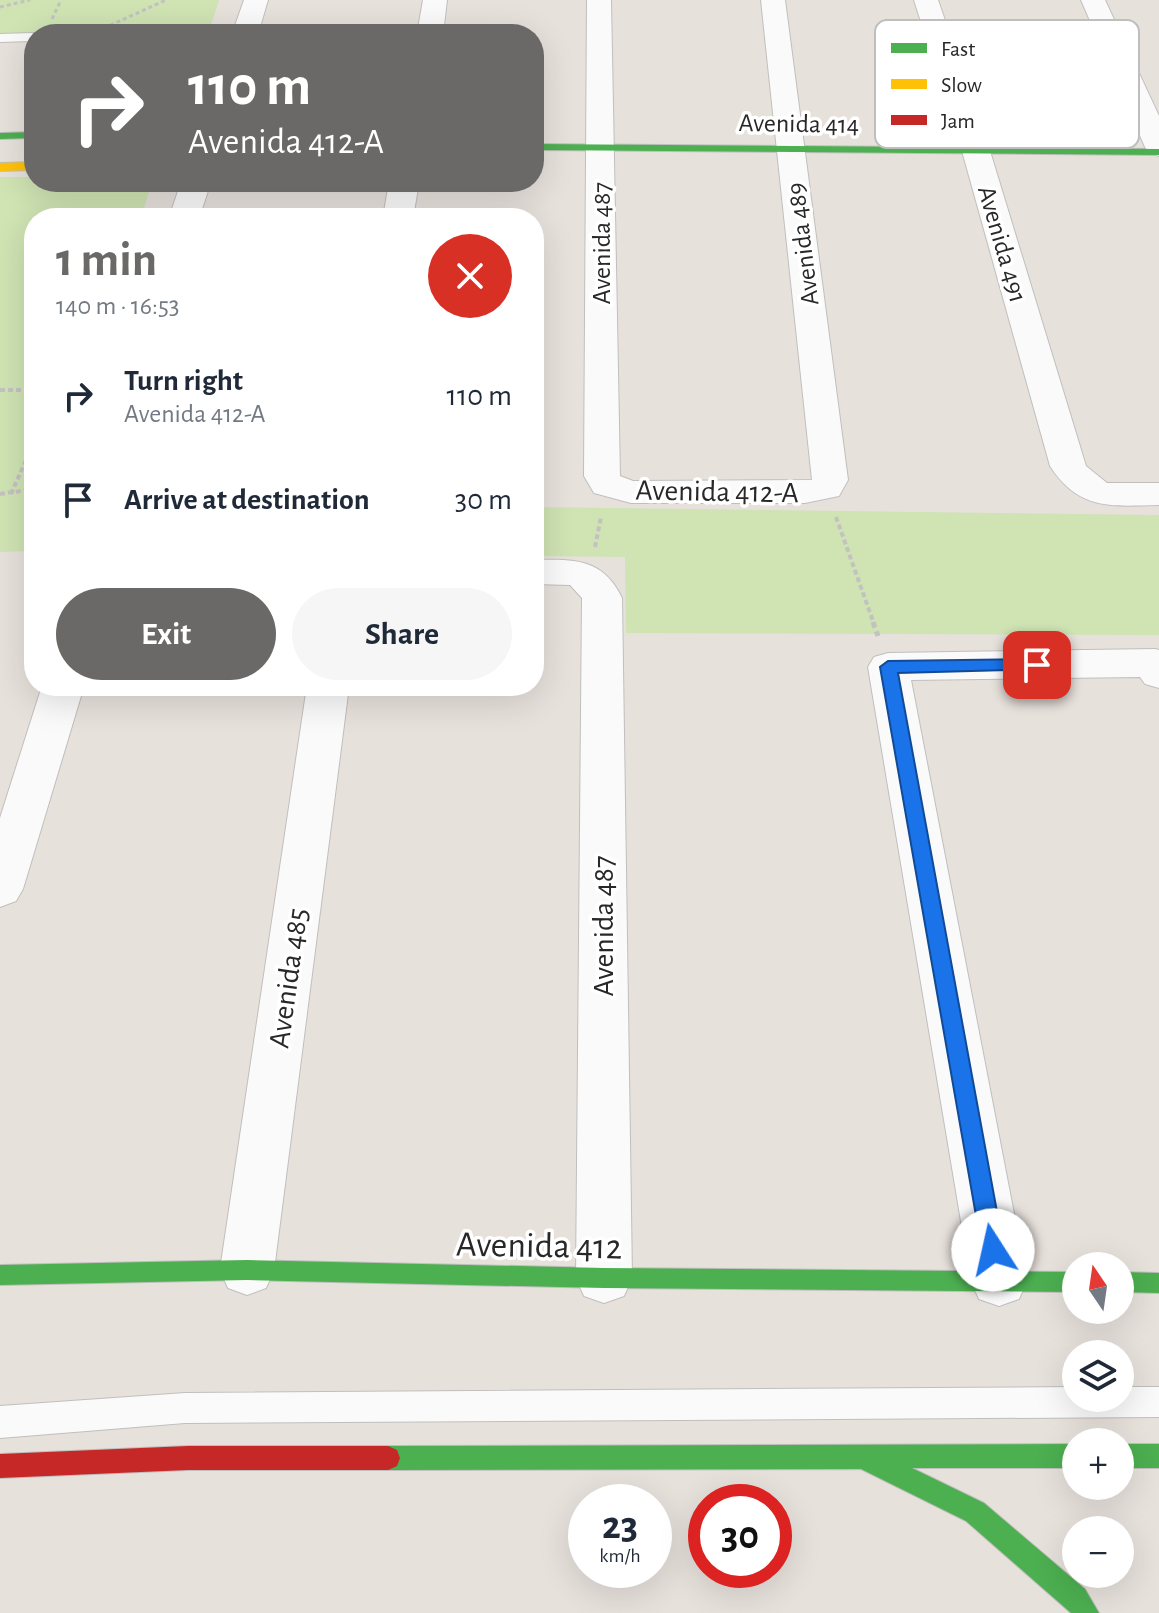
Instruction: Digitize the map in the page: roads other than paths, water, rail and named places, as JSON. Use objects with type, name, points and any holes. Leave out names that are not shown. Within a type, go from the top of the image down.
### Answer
[{"type":"main road","points":[[0,136],[24,135]]},
{"type":"main road","name":"Avenida 414","points":[[544,147],[976,151],[1159,149]]},
{"type":"main road","points":[[0,167],[24,166]]},
{"type":"main road","name":"Avenida 412","points":[[0,1275],[247,1270],[604,1278],[1062,1282]]},
{"type":"main road","points":[[1134,1282],[1159,1283]]},
{"type":"main road","points":[[0,1466],[188,1458],[1062,1456]]},
{"type":"main road","points":[[1134,1456],[1159,1456]]},
{"type":"main road","points":[[861,1457],[975,1512],[1076,1598],[1086,1613]]},
{"type":"street","points":[[248,24],[256,0]]},
{"type":"street","points":[[431,24],[435,0]]},
{"type":"street","name":"Avenida 487","points":[[599,0],[601,465],[607,485]]},
{"type":"street","name":"Avenida 489","points":[[773,0],[829,471],[826,488]]},
{"type":"street","name":"Avenida 491","points":[[926,0],[933,20]]},
{"type":"street","points":[[1093,0],[1102,20]]},
{"type":"street","points":[[1139,104],[1159,149]]},
{"type":"street","name":"Avenida 491","points":[[975,148],[1068,466],[1081,486],[1110,494],[1159,494]]},
{"type":"street","name":"Avenida 412-A","points":[[607,485],[631,492],[805,492],[826,488]]},
{"type":"street","name":"Avenida 487","points":[[544,572],[575,573],[589,577],[598,586],[602,598],[604,1278]]},
{"type":"street","points":[[999,1281],[888,667],[1157,668]]},
{"type":"street","points":[[0,889],[60,696]]},
{"type":"street","name":"Avenida 485","points":[[247,1270],[327,696]]},
{"type":"lane","points":[[0,38],[24,37]]},
{"type":"lane","points":[[0,1422],[185,1408],[1159,1402]]}]
